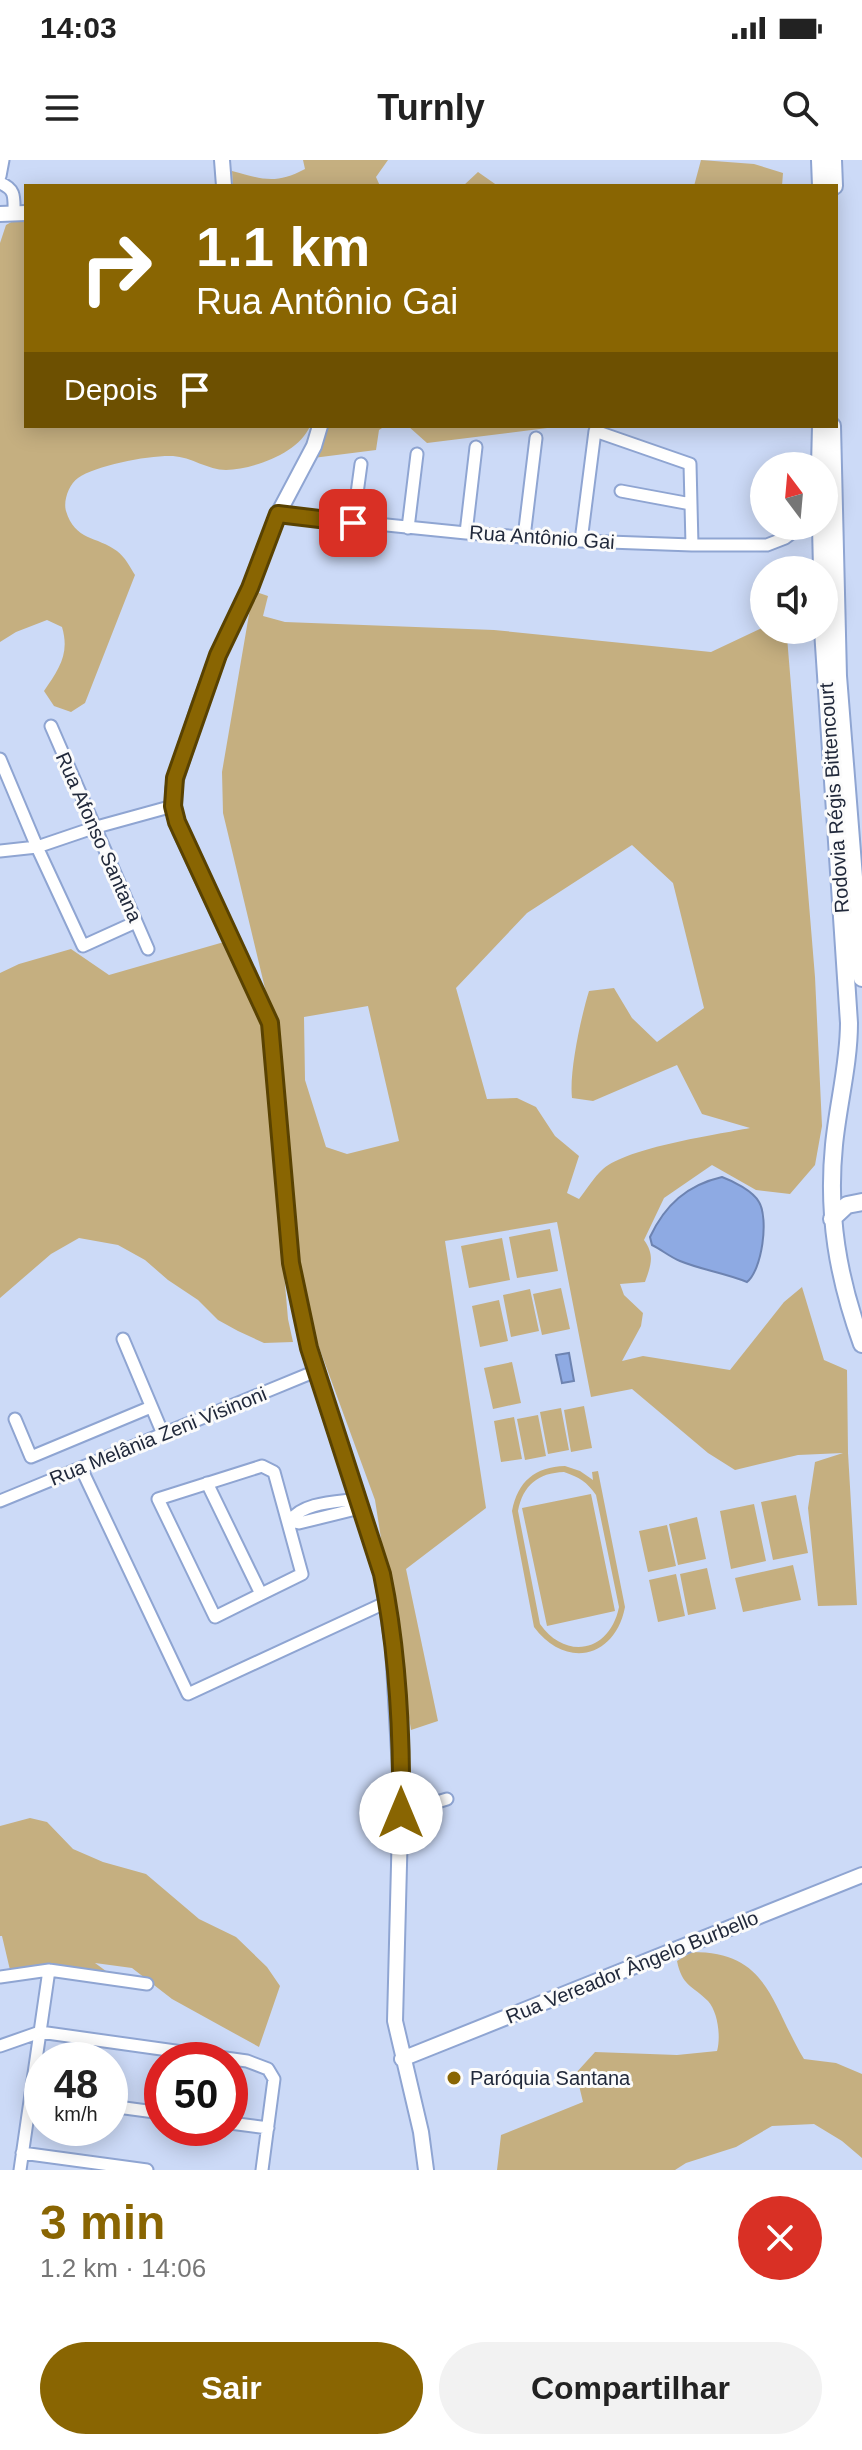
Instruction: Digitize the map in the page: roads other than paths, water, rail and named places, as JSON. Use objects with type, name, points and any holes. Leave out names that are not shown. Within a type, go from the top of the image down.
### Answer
[{"type":"highway","points":[[820,160],[821,184]]},
{"type":"highway","points":[[833,160],[834,184]]},
{"type":"highway","points":[[820,452],[821,428]]},
{"type":"highway","name":"Rodovia Régis Bittencourt","points":[[832,428],[836,648],[858,874],[862,978]]},
{"type":"highway","name":"Rodovia Régis Bittencourt","points":[[824,644],[849,1023],[834,1146],[832,1219],[841,1279],[862,1344]]},
{"type":"highway","points":[[832,1219],[847,1205],[862,1202]]},
{"type":"main road","points":[[222,160],[224,184]]},
{"type":"main road","points":[[319,428],[310,455],[278,514],[250,588],[213,667],[175,778],[173,806],[180,831],[270,1023],[293,1280],[316,1371],[382,1574],[393,1647],[401,1813],[394,2011],[402,2059],[421,2132],[426,2170]]},
{"type":"main road","name":"Rua Vereador Ângelo Burbello","points":[[402,2059],[862,1875]]},
{"type":"street","points":[[0,183],[9,186],[14,194],[13,214]]},
{"type":"street","points":[[581,541],[595,431],[690,464],[692,545]]},
{"type":"street","points":[[524,537],[536,438]]},
{"type":"street","points":[[466,533],[476,447]]},
{"type":"street","points":[[408,528],[417,454]]},
{"type":"street","points":[[353,523],[361,464]]},
{"type":"street","points":[[621,491],[691,504]]},
{"type":"street","name":"Rua Antônio Gai","points":[[278,514],[408,528],[581,541],[767,545],[780,540]]},
{"type":"street","name":"Rua Afonso Santana","points":[[51,726],[148,949]]},
{"type":"street","points":[[0,759],[83,946],[136,922]]},
{"type":"street","points":[[0,851],[37,847],[173,806]]},
{"type":"street","points":[[123,1339],[163,1434]]},
{"type":"street","name":"Rua Melânia Zeni Visinoni","points":[[0,1501],[316,1371]]},
{"type":"street","points":[[15,1419],[31,1457],[151,1407]]},
{"type":"street","points":[[262,1466],[274,1472],[290,1521],[302,1574],[215,1617],[158,1499],[262,1466]]},
{"type":"street","points":[[81,1468],[188,1694],[387,1602]]},
{"type":"street","points":[[207,1483],[261,1594]]},
{"type":"street","points":[[290,1521],[299,1523],[359,1504]]},
{"type":"street","points":[[401,1813],[447,1799]]},
{"type":"street","points":[[0,1977],[49,1970],[147,1984]]},
{"type":"street","points":[[39,2042],[49,1970]]},
{"type":"street","points":[[0,2046],[40,2032],[261,2065],[272,2072],[274,2079],[262,2170]]},
{"type":"street","points":[[248,2125],[268,2128]]},
{"type":"street","points":[[20,2170],[24,2145]]},
{"type":"street","points":[[22,2153],[147,2170]]},
{"type":"water","points":[[722,1177],[752,1194],[762,1210],[764,1232],[760,1256],[747,1282],[676,1259],[652,1245],[650,1237],[678,1198],[698,1185]]},
{"type":"water","points":[[569,1353],[574,1381],[562,1383],[556,1355]]},
{"type":"place","name":"Paróquia Santana","points":[[454,2078]]}]
